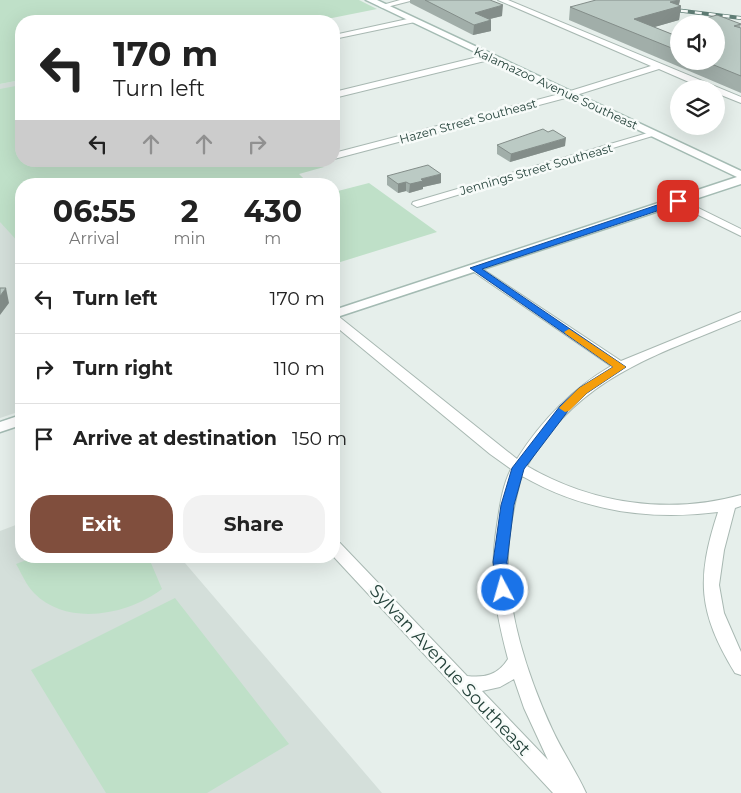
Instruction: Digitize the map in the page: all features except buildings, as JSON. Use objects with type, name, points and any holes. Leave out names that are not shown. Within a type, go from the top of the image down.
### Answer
[{"type":"main road","name":"Kalamazoo Avenue Southeast","points":[[370,0],[741,175]]},
{"type":"main road","points":[[340,312],[741,180]]},
{"type":"main road","points":[[0,427],[15,422]]},
{"type":"street","points":[[383,6],[410,0]]},
{"type":"street","points":[[502,0],[693,80]]},
{"type":"street","points":[[340,36],[412,20]]},
{"type":"street","points":[[340,94],[490,57]]},
{"type":"street","name":"Hazen Street Southeast","points":[[340,154],[570,94],[660,66]]},
{"type":"street","points":[[725,93],[741,100]]},
{"type":"street","name":"Jennings Street Southeast","points":[[417,204],[654,134]]},
{"type":"street","points":[[678,201],[741,233]]},
{"type":"street","points":[[474,268],[621,367]]},
{"type":"street","points":[[576,793],[555,757],[535,715],[516,661],[505,604],[500,562],[507,505],[518,468],[564,409],[583,391],[621,367],[741,316]]},
{"type":"street","points":[[340,325],[518,468],[584,498],[623,508],[689,509],[734,503]]},
{"type":"street","points":[[734,503],[720,527],[710,592],[716,617],[730,652],[741,668]]},
{"type":"street","name":"Sylvan Avenue Southeast","points":[[340,553],[566,793]]},
{"type":"street","points":[[462,683],[483,686],[498,680],[509,674],[516,661]]},
{"type":"shaded area","points":[[15,81],[15,167],[311,167],[295,171],[303,178],[15,178],[15,413],[0,418],[0,84]]},
{"type":"shaded area","points":[[15,525],[15,563],[185,563],[382,793],[0,793],[0,531]]},
{"type":"green space","points":[[0,0],[359,0],[377,9],[340,16],[15,15],[15,81],[0,84]]},
{"type":"green space","points":[[15,86],[15,167],[324,167],[299,174],[303,178],[15,178],[15,238],[0,222],[0,89]]},
{"type":"green space","points":[[369,183],[437,232],[340,262],[340,190]]},
{"type":"green space","points":[[151,563],[162,589],[148,598],[115,611],[98,614],[80,614],[48,604],[34,593],[26,583],[16,564]]},
{"type":"green space","points":[[175,598],[289,744],[207,793],[106,793],[31,670]]},
{"type":"railway","points":[[667,9],[741,18]]},
{"type":"slow traffic","points":[[565,408],[600,378],[621,367],[569,332]]},
{"type":"route","points":[[503,590],[500,562],[507,505],[518,468],[564,409],[600,378],[621,367],[474,268],[678,201]]}]
